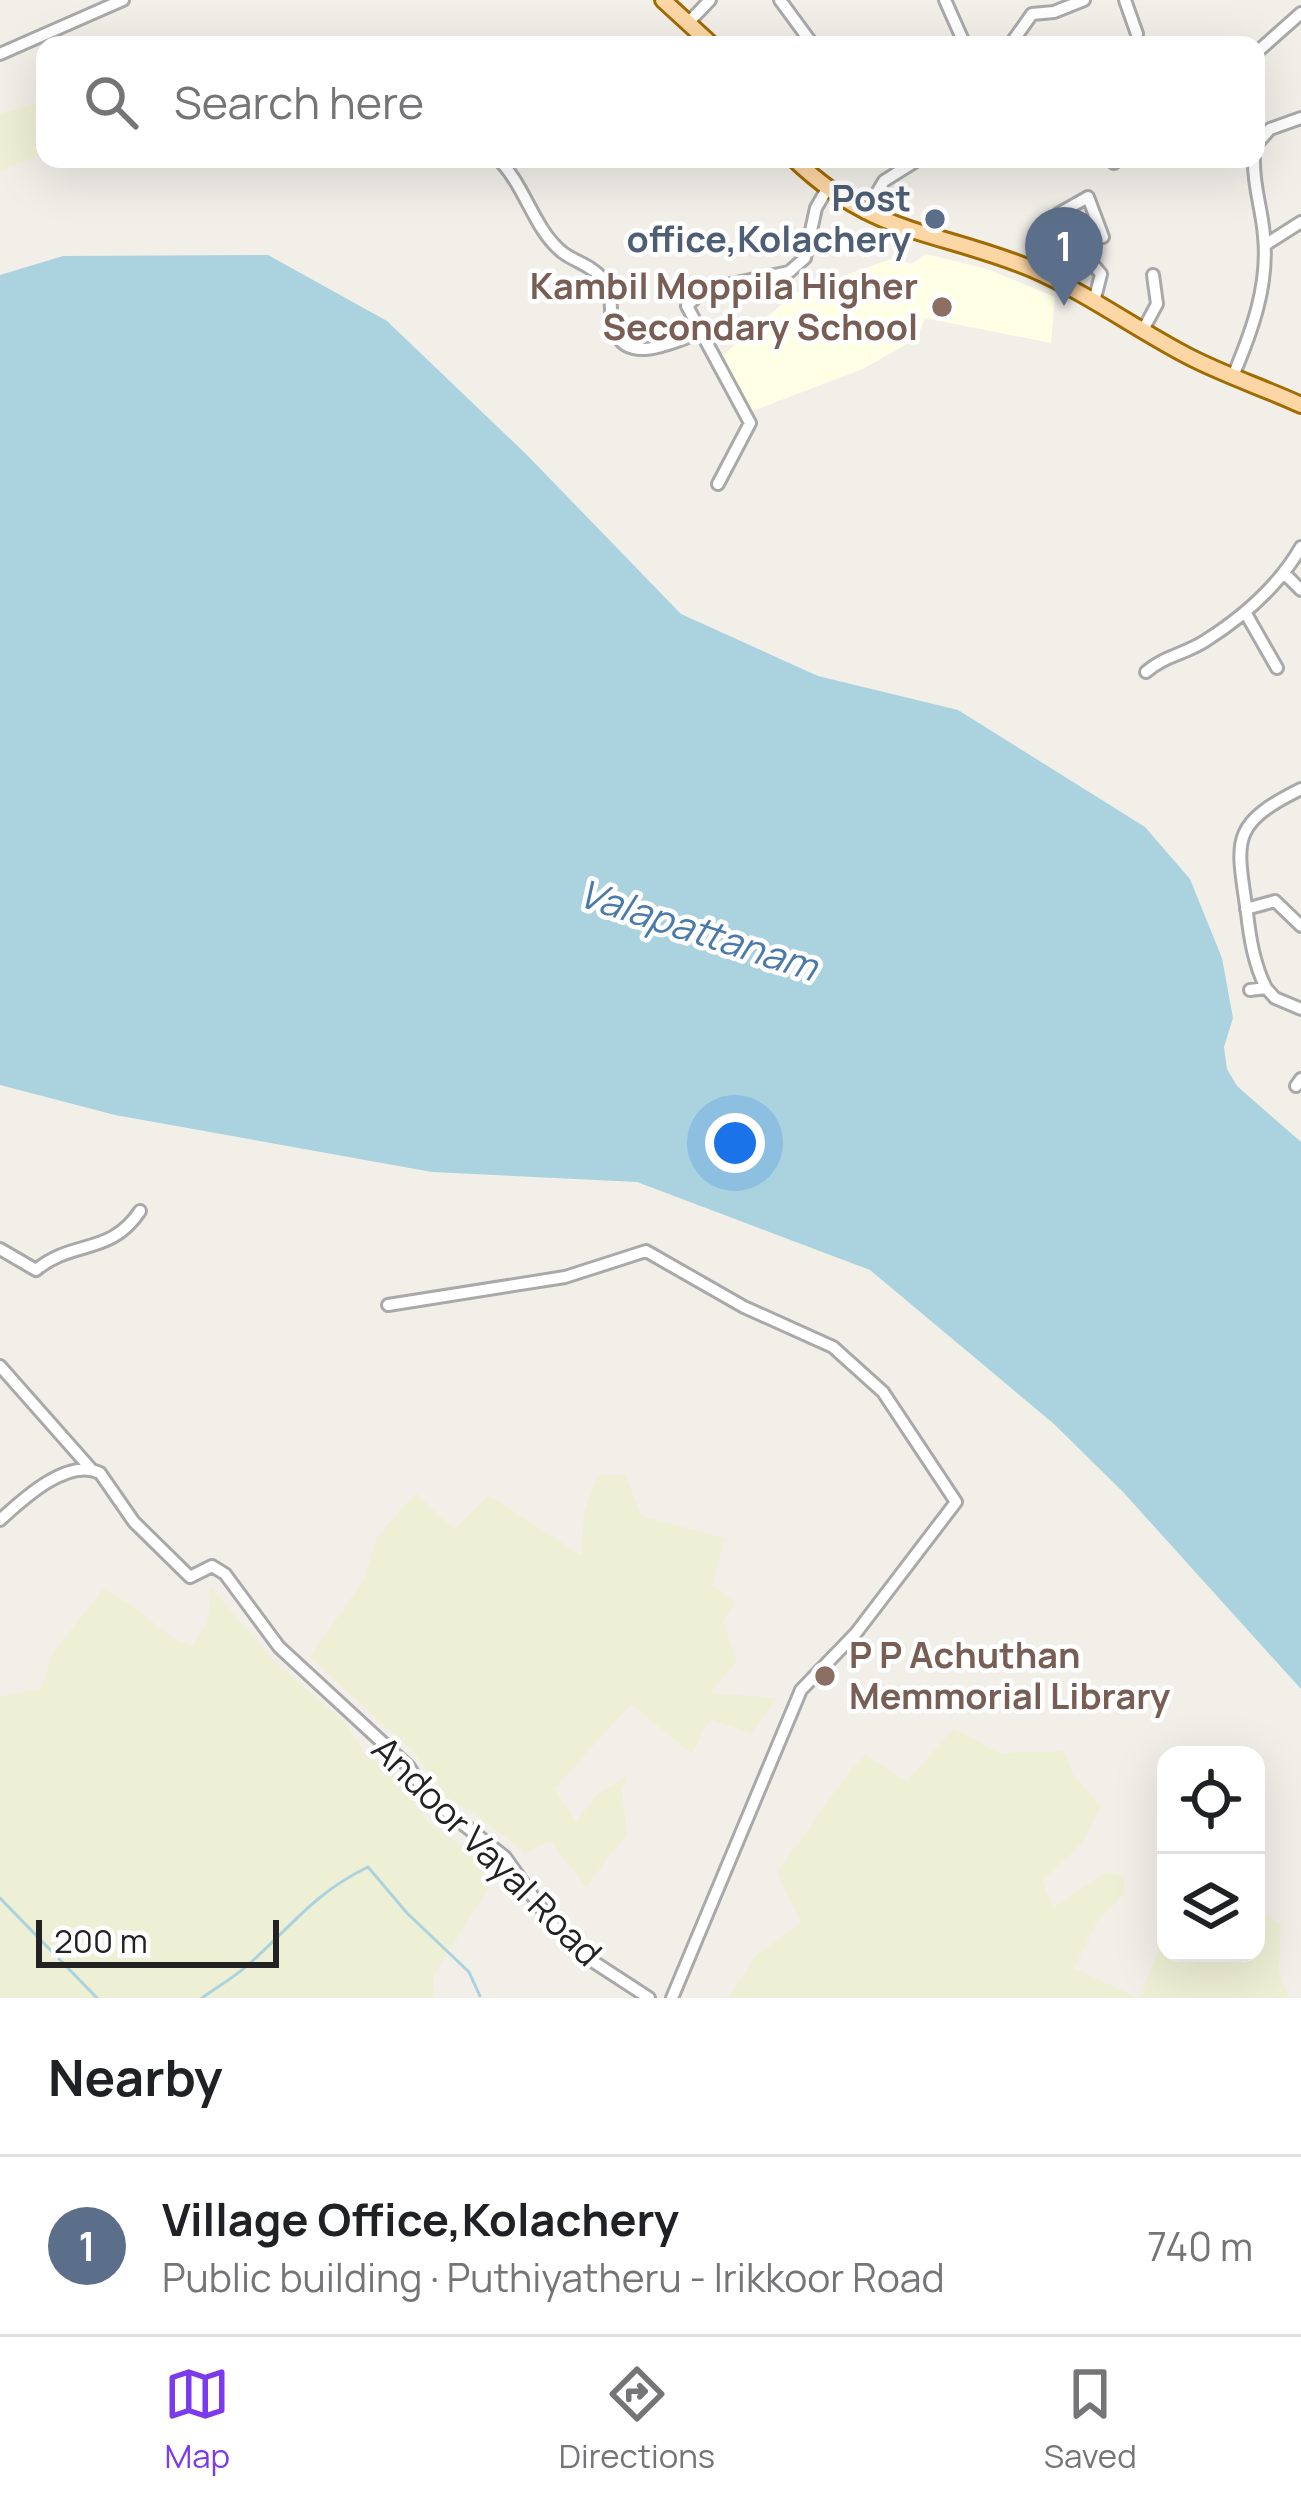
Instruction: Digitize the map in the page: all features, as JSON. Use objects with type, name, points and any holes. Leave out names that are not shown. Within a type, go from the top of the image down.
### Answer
[{"type":"main road","points":[[663,0],[704,36]]},
{"type":"main road","points":[[804,168],[865,213],[1029,268],[1233,376],[1301,405]]},
{"type":"street","points":[[41,36],[122,0]]},
{"type":"street","points":[[690,21],[710,0]]},
{"type":"street","points":[[781,0],[807,36]]},
{"type":"street","points":[[946,0],[961,36]]},
{"type":"street","points":[[1016,36],[1032,14],[1054,12],[1084,0]]},
{"type":"street","points":[[1125,0],[1137,34]]},
{"type":"street","points":[[1265,45],[1301,13]]},
{"type":"street","points":[[0,54],[36,38]]},
{"type":"street","points":[[1265,135],[1301,118]]},
{"type":"street","points":[[507,168],[563,253],[606,280],[615,333],[626,343],[651,351],[701,332]]},
{"type":"street","points":[[865,213],[884,181],[905,168]]},
{"type":"street","points":[[1233,376],[1265,284],[1255,168]]},
{"type":"street","points":[[718,484],[750,423],[687,306],[703,290],[789,272],[805,258],[816,208],[827,189]]},
{"type":"street","points":[[1094,302],[1101,274],[1068,235],[1058,214],[1088,197],[1103,237]]},
{"type":"street","points":[[1265,245],[1301,222]]},
{"type":"street","points":[[1142,330],[1157,304],[1153,275]]},
{"type":"street","points":[[1146,672],[1161,659],[1203,643],[1245,611],[1286,574],[1301,547]]},
{"type":"street","points":[[1286,574],[1301,590]]},
{"type":"street","points":[[1245,611],[1277,668]]},
{"type":"street","points":[[1301,789],[1269,805],[1238,849],[1254,957],[1266,988],[1275,998],[1301,1010]]},
{"type":"street","points":[[1246,909],[1275,901],[1301,926]]},
{"type":"street","points":[[1250,989],[1266,988]]},
{"type":"street","points":[[0,1249],[36,1270],[64,1251],[92,1248],[116,1238],[140,1210]]},
{"type":"street","points":[[388,1305],[565,1277],[646,1251],[744,1307],[833,1347],[883,1392],[956,1502],[856,1633],[801,1690],[672,1998]]},
{"type":"street","points":[[0,1366],[91,1468]]},
{"type":"street","points":[[0,1520],[21,1500],[52,1482],[77,1469],[91,1468]]},
{"type":"street","name":"Andoor Vayal Road","points":[[91,1468],[109,1483],[146,1536],[190,1577],[212,1566],[225,1574],[279,1647],[409,1767],[427,1796],[446,1814],[505,1857],[556,1929],[580,1953],[649,1998]]},
{"type":"shaded area","points":[[36,104],[36,157],[0,170],[0,114]]},
{"type":"shaded area","name":"Kambil Moppila Higher Secondary School","points":[[926,254],[987,269],[1055,297],[1051,343],[925,318],[917,338],[863,369],[747,413],[717,360],[795,293],[894,258],[911,264]]},
{"type":"shaded area","points":[[597,1475],[625,1475],[642,1516],[725,1538],[712,1585],[735,1602],[723,1621],[737,1661],[710,1693],[777,1698],[751,1734],[710,1719],[692,1754],[631,1704],[555,1789],[576,1821],[596,1796],[629,1774],[622,1790],[627,1834],[586,1887],[550,1841],[525,1853],[474,1813],[448,1800],[415,1754],[310,1657],[364,1579],[377,1537],[416,1493],[454,1529],[489,1495],[581,1555],[584,1512]]},
{"type":"shaded area","points":[[211,1587],[273,1660],[345,1722],[366,1755],[395,1775],[432,1826],[473,1853],[488,1870],[493,1881],[433,1976],[434,1998],[0,1998],[0,1696],[41,1689],[52,1654],[103,1589],[192,1646],[208,1620]]},
{"type":"shaded area","points":[[954,1728],[999,1753],[1064,1751],[1073,1774],[1101,1806],[1082,1843],[1043,1881],[1053,1908],[1106,1872],[1124,1876],[1125,1893],[1097,1922],[1074,1968],[1138,1998],[729,1998],[755,1956],[801,1923],[777,1872],[852,1768],[865,1755],[907,1781]]},
{"type":"shaded area","points":[[1265,1915],[1281,1925],[1279,1971],[1289,1998],[1140,1998],[1157,1954],[1157,1962],[1265,1962]]},
{"type":"water","name":"Valapattanam","points":[[268,255],[387,321],[526,454],[681,614],[818,676],[958,710],[1145,827],[1190,879],[1222,958],[1233,1018],[1224,1047],[1227,1069],[1237,1086],[1301,1142],[1301,1689],[1123,1492],[1054,1424],[870,1270],[637,1182],[432,1172],[115,1115],[0,1085],[0,275],[63,256]]},
{"type":"waterway","points":[[202,1998],[244,1969],[318,1899],[368,1867],[407,1913],[469,1972],[480,1996]]},
{"type":"waterway","points":[[0,1898],[97,1998]]},
{"type":"place","name":"Post office,Kolachery","points":[[935,219]]},
{"type":"place","name":"Village Office,Kolachery","points":[[1064,306]]},
{"type":"place","name":"Kambil Moppila Higher Secondary School","points":[[942,307]]},
{"type":"place","name":"P P Achuthan Memmorial Library","points":[[825,1676]]}]
